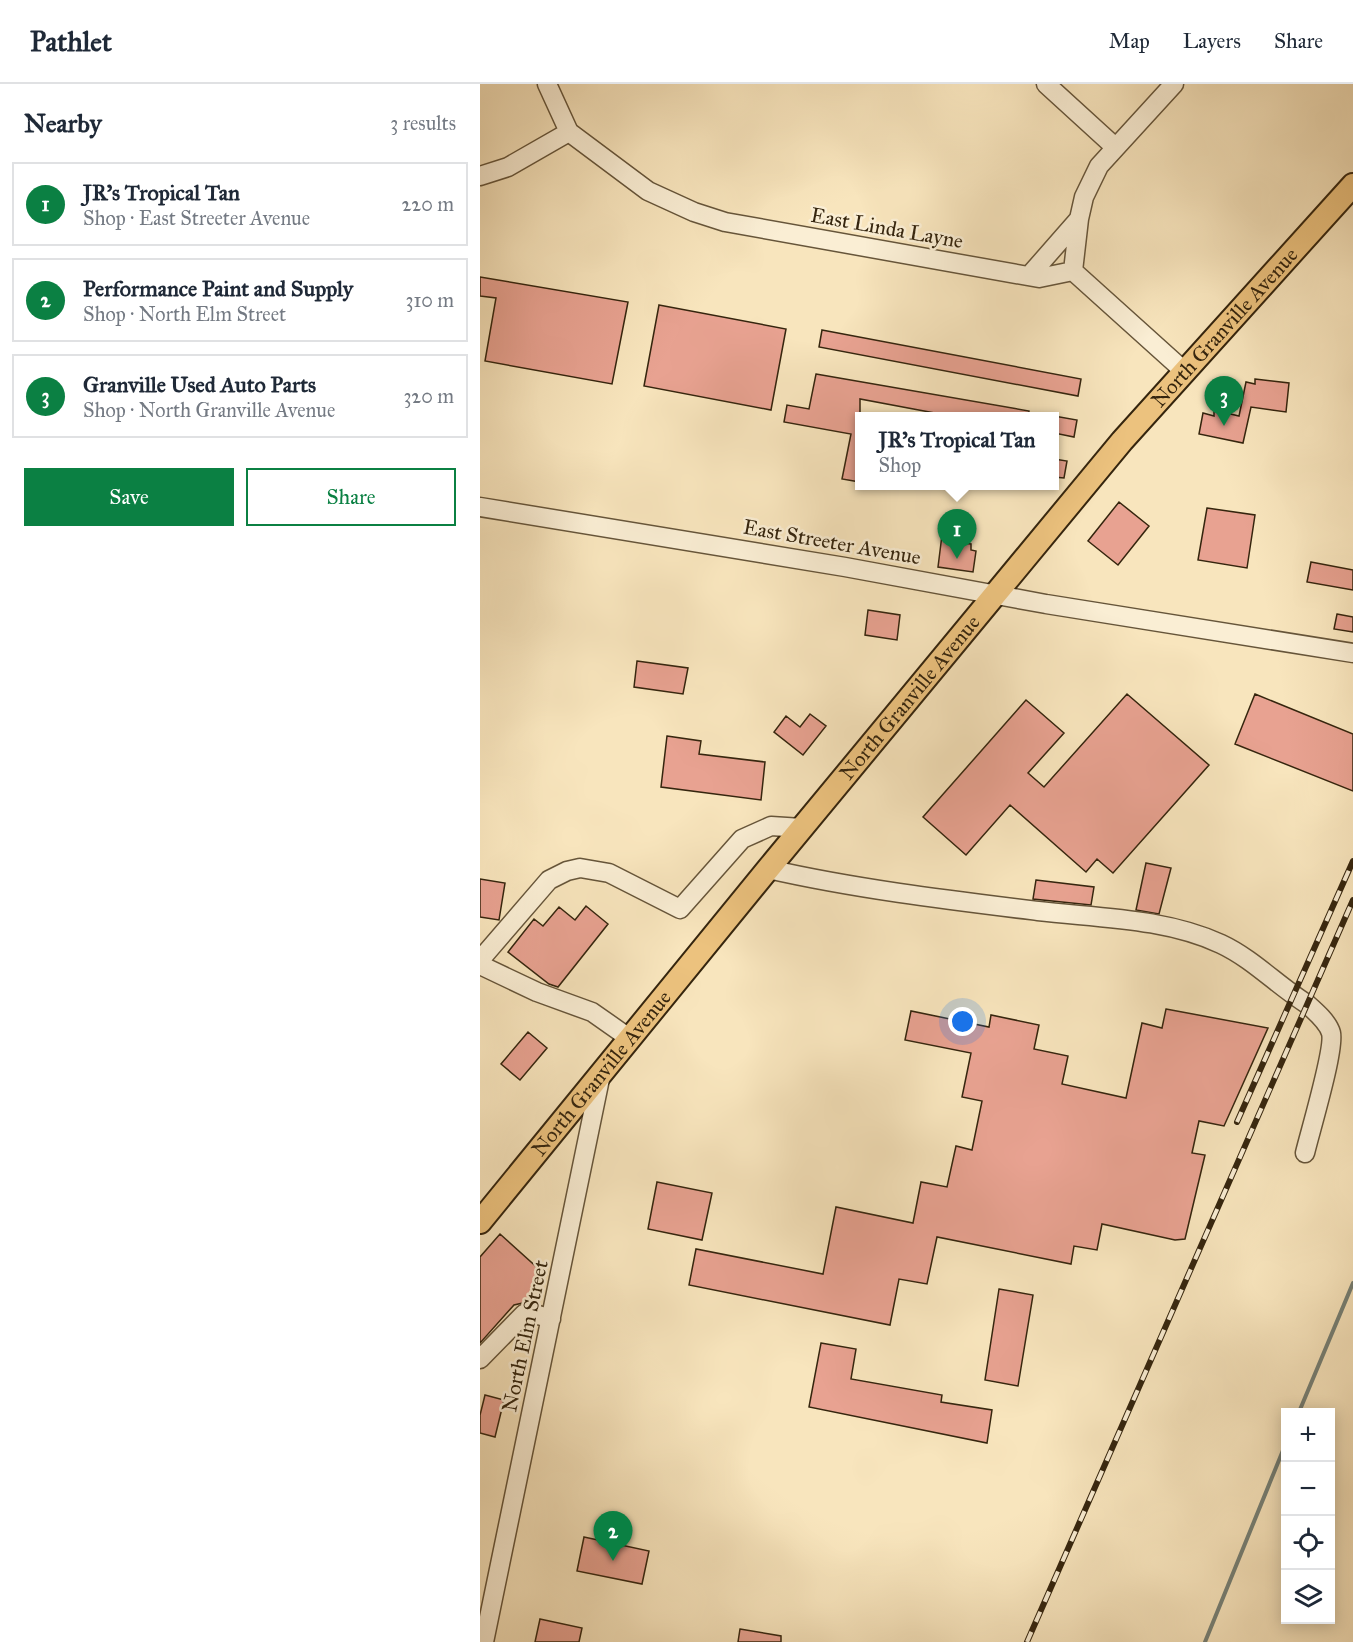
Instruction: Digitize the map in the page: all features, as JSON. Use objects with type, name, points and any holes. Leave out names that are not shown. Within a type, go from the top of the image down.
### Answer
[{"type":"main road","name":"North Granville Avenue","points":[[480,1221],[768,869],[1184,370],[1353,185]]},
{"type":"street","points":[[480,176],[508,167],[569,132],[547,84]]},
{"type":"street","points":[[1046,84],[1115,147]]},
{"type":"street","points":[[1174,84],[1099,166],[1090,183],[1079,219],[1073,271],[1184,370]]},
{"type":"street","name":"East Linda Layne","points":[[569,132],[648,191],[694,213],[725,222],[1029,276],[1048,277],[1073,271]]},
{"type":"street","points":[[1029,276],[1079,219]]},
{"type":"street","name":"East Streeter Avenue","points":[[480,507],[845,567],[995,595],[1353,653]]},
{"type":"street","points":[[480,960],[549,880],[567,871],[580,868],[616,875],[680,909],[742,839],[771,826],[802,828]]},
{"type":"street","points":[[768,869],[817,880],[959,901],[1156,925],[1189,933],[1222,945],[1308,1004],[1320,1015],[1331,1033],[1329,1051],[1305,1153]]},
{"type":"street","points":[[480,965],[537,992],[592,1012],[629,1038]]},
{"type":"street","name":"North Elm Street","points":[[484,1642],[488,1585],[551,1319],[601,1074]]},
{"type":"street","points":[[480,1359],[524,1314],[532,1313],[551,1319]]},
{"type":"building","points":[[480,277],[628,302],[612,384],[485,361],[496,298],[480,296]]},
{"type":"building","points":[[659,305],[786,329],[771,410],[644,386]]},
{"type":"building","points":[[822,330],[1081,379],[1078,396],[819,347]]},
{"type":"building","points":[[816,374],[1029,411],[929,412],[860,399],[860,412],[855,412],[855,481],[842,479],[851,434],[784,422],[787,405],[809,409]]},
{"type":"building","points":[[1255,379],[1289,383],[1286,412],[1251,407],[1243,443],[1199,434],[1203,413],[1214,416],[1214,410],[1239,416],[1246,382],[1255,384]]},
{"type":"building","points":[[1059,417],[1077,420],[1074,437],[1059,434]]},
{"type":"building","points":[[1059,460],[1067,461],[1064,478],[1059,478]]},
{"type":"building","points":[[1119,502],[1149,526],[1118,565],[1088,541]]},
{"type":"building","points":[[1207,508],[1255,515],[1247,568],[1198,560]]},
{"type":"building","points":[[942,535],[962,537],[962,543],[971,544],[971,550],[976,551],[973,572],[938,567]]},
{"type":"building","points":[[1311,562],[1353,570],[1353,590],[1307,582]]},
{"type":"building","points":[[868,610],[900,615],[897,640],[865,635]]},
{"type":"building","points":[[1337,614],[1353,617],[1353,632],[1334,629]]},
{"type":"building","points":[[637,661],[688,668],[683,694],[634,687]]},
{"type":"building","points":[[1127,694],[1209,765],[1113,873],[1097,859],[1086,872],[1010,805],[966,855],[923,817],[1026,700],[1064,733],[1028,773],[1044,787]]},
{"type":"building","points":[[1255,694],[1353,734],[1353,791],[1235,744]]},
{"type":"building","points":[[810,714],[826,726],[803,755],[774,732],[786,716],[800,727]]},
{"type":"building","points":[[667,736],[701,741],[699,754],[765,762],[761,800],[661,787]]},
{"type":"building","points":[[1146,863],[1171,868],[1159,914],[1136,910]]},
{"type":"building","points":[[480,879],[505,883],[499,920],[480,917]]},
{"type":"building","points":[[1036,880],[1094,887],[1091,905],[1033,899]]},
{"type":"building","points":[[586,906],[608,924],[558,987],[549,984],[508,952],[534,919],[543,926],[559,907],[575,920]]},
{"type":"building","points":[[1166,1009],[1268,1028],[1224,1126],[1199,1121],[1192,1153],[1205,1155],[1185,1239],[1175,1240],[1102,1224],[1097,1250],[1074,1246],[1071,1264],[937,1237],[927,1284],[899,1279],[890,1325],[689,1285],[696,1249],[823,1274],[836,1207],[913,1223],[921,1182],[947,1187],[956,1146],[972,1150],[982,1101],[962,1097],[971,1053],[905,1040],[911,1011],[989,1027],[991,1015],[1039,1025],[1034,1049],[1068,1056],[1062,1084],[1126,1098],[1142,1023],[1162,1028]]},
{"type":"building","points":[[528,1032],[547,1048],[520,1080],[501,1064]]},
{"type":"building","points":[[657,1182],[712,1193],[702,1240],[648,1229]]},
{"type":"building","points":[[500,1234],[541,1271],[532,1296],[527,1302],[514,1305],[480,1343],[480,1257]]},
{"type":"building","points":[[999,1289],[1033,1295],[1018,1386],[985,1380]]},
{"type":"building","points":[[821,1343],[856,1349],[851,1379],[942,1395],[941,1402],[992,1410],[987,1443],[809,1407]]},
{"type":"building","points":[[485,1395],[504,1400],[495,1437],[480,1433],[480,1415]]},
{"type":"building","points":[[584,1537],[649,1551],[642,1584],[577,1571]]},
{"type":"building","points":[[540,1619],[582,1628],[579,1642],[535,1642]]},
{"type":"building","points":[[740,1629],[781,1636],[781,1642],[738,1642]]},
{"type":"waterway","points":[[1301,1408],[1353,1283]]},
{"type":"waterway","points":[[1205,1642],[1281,1455]]},
{"type":"railway","points":[[1237,1122],[1353,861]]},
{"type":"railway","points":[[1027,1642],[1353,900]]},
{"type":"place","name":"Granville Used Auto Parts","points":[[1224,426]]},
{"type":"place","name":"JR's Tropical Tan","points":[[957,559]]},
{"type":"place","name":"Performance Paint and Supply","points":[[613,1561]]}]
